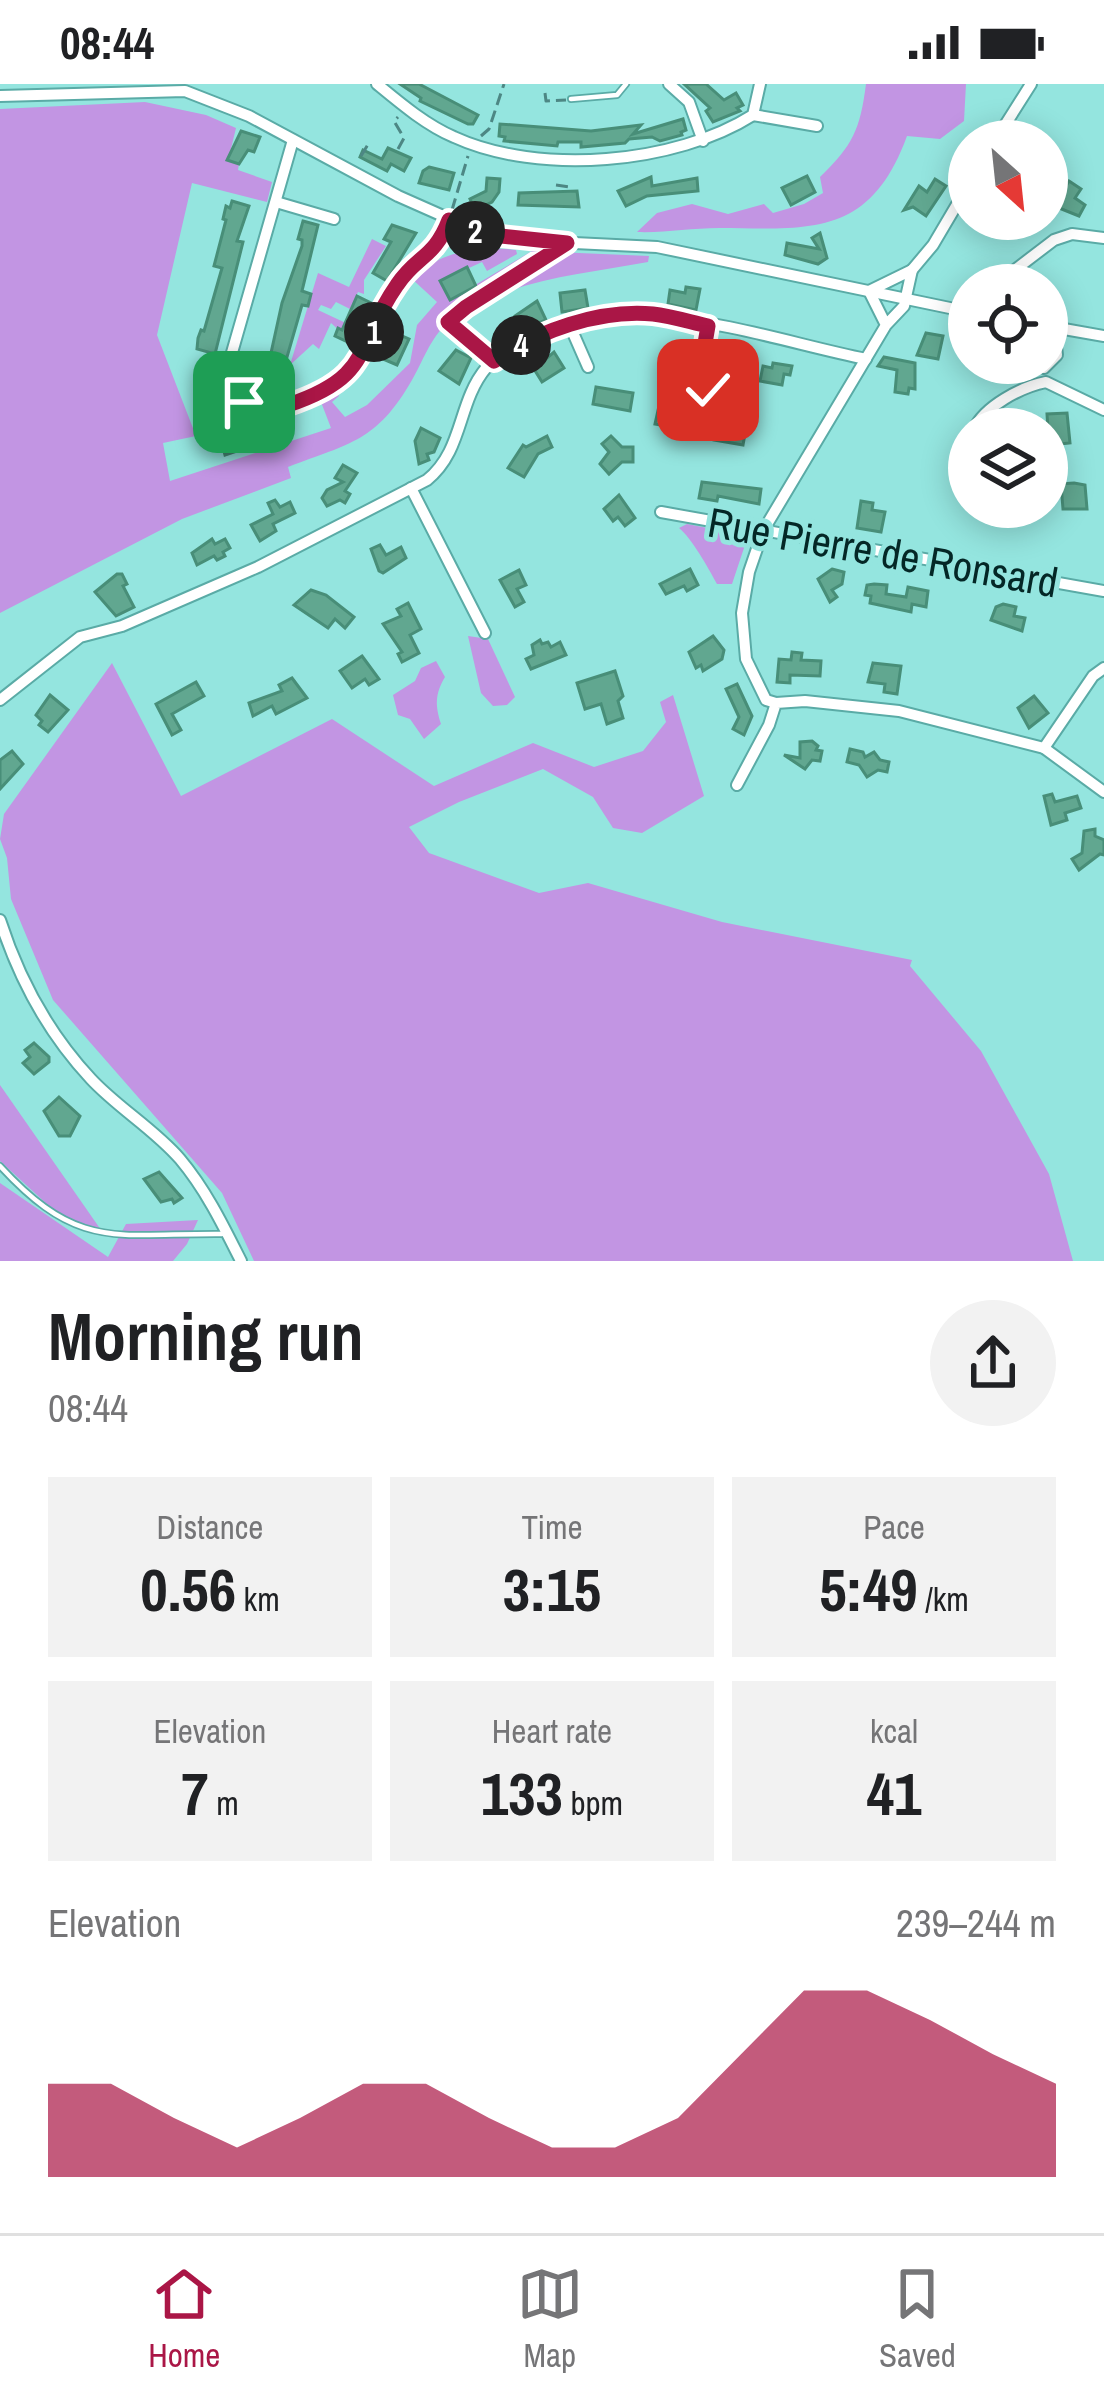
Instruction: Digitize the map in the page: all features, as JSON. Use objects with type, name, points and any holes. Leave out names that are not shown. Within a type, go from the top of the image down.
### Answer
[{"type":"street","points":[[376,84],[454,137],[500,153],[574,158],[662,154],[728,132],[753,115],[760,84]]},
{"type":"street","points":[[668,84],[688,102],[703,141]]},
{"type":"street","points":[[1008,120],[1031,84]]},
{"type":"street","points":[[0,96],[186,86],[449,220],[501,236],[657,247],[948,308]]},
{"type":"street","points":[[753,115],[817,126]]},
{"type":"street","points":[[216,399],[228,380],[231,351],[293,140]]},
{"type":"street","points":[[276,202],[334,219]]},
{"type":"street","points":[[948,219],[912,270],[904,306],[886,325],[764,531],[748,572],[742,614],[746,659],[766,700],[899,711],[1044,748],[1104,792]]},
{"type":"street","points":[[228,380],[252,408],[273,410],[338,382],[363,354],[397,285],[438,247],[449,220]]},
{"type":"street","points":[[1023,264],[1054,240],[1072,234],[1104,238]]},
{"type":"street","points":[[869,291],[912,270]]},
{"type":"street","points":[[869,291],[886,325]]},
{"type":"street","points":[[0,700],[80,637],[168,607],[411,488],[444,466],[469,395],[494,361],[547,332],[604,316],[653,314],[866,359]]},
{"type":"street","points":[[569,326],[588,367]]},
{"type":"street","points":[[708,326],[699,378],[708,390]]},
{"type":"street","points":[[1068,330],[1104,336]]},
{"type":"street","points":[[994,408],[1029,384]]},
{"type":"street","points":[[1064,384],[1104,410]]},
{"type":"street","points":[[206,427],[242,417],[252,408]]},
{"type":"street","points":[[411,488],[485,633]]},
{"type":"street","name":"Rue Pierre de Ronsard","points":[[662,512],[1104,591]]},
{"type":"street","points":[[1044,748],[1093,676],[1104,668]]},
{"type":"street","points":[[736,784],[776,703]]},
{"type":"street","points":[[0,920],[15,967],[67,1049],[91,1079],[182,1161],[216,1207],[241,1261]]},
{"type":"lane","points":[[571,99],[616,95],[626,84]]},
{"type":"lane","points":[[0,1166],[59,1220],[80,1229],[104,1235],[228,1234]]},
{"type":"path","points":[[479,138],[489,129],[504,84]]},
{"type":"path","points":[[545,93],[546,101],[571,99]]},
{"type":"path","points":[[398,149],[404,138],[394,121],[406,118]]},
{"type":"path","points":[[361,156],[370,141]]},
{"type":"path","points":[[453,206],[469,155]]},
{"type":"path","points":[[556,185],[570,187]]},
{"type":"path","points":[[494,361],[448,322],[567,243]]},
{"type":"shaded area","points":[[866,84],[966,84],[964,120],[948,120],[948,133],[940,139],[907,136],[875,193],[856,210],[834,220],[782,228],[637,232],[657,213],[692,204],[728,214],[764,204],[773,213],[804,204],[823,193],[820,177],[853,136]]},
{"type":"shaded area","points":[[145,102],[206,115],[236,128],[228,161],[239,164],[238,170],[272,182],[267,202],[192,183],[157,335],[196,436],[163,443],[170,481],[331,428],[321,402],[337,393],[332,402],[345,417],[367,405],[410,363],[417,325],[437,302],[411,278],[448,256],[487,248],[516,250],[517,254],[487,271],[482,262],[441,281],[450,300],[532,251],[649,256],[648,262],[542,281],[468,310],[441,330],[399,400],[374,428],[288,467],[291,478],[182,519],[0,613],[0,109]]},
{"type":"shaded area","points":[[372,239],[386,246],[364,280],[364,294],[358,292],[350,309],[336,302],[331,309],[321,305],[318,310],[365,332],[360,342],[352,342],[331,323],[319,349],[313,344],[290,365],[318,273],[349,287]]},
{"type":"shaded area","points":[[238,359],[274,368],[253,382],[261,396],[289,381],[288,399],[267,403],[247,396],[237,381]]},
{"type":"shaded area","points":[[687,524],[748,536],[732,584],[717,584],[679,528]]},
{"type":"shaded area","points":[[468,636],[488,639],[515,697],[507,705],[493,706],[481,693]]},
{"type":"shaded area","points":[[436,661],[445,677],[437,700],[441,724],[424,739],[410,719],[398,715],[393,695],[415,681],[421,668]]},
{"type":"shaded area","points":[[112,663],[181,796],[332,719],[434,786],[533,743],[594,767],[643,751],[666,722],[660,702],[673,695],[704,796],[642,833],[613,828],[593,797],[543,769],[409,827],[429,853],[539,893],[588,883],[722,922],[912,960],[910,966],[981,1051],[1049,1174],[1073,1261],[254,1261],[222,1193],[53,1000],[11,899],[0,839],[4,814]]},
{"type":"shaded area","points":[[0,1085],[101,1230],[62,1218],[0,1161]]},
{"type":"shaded area","points":[[0,1183],[108,1257],[126,1224],[198,1220],[173,1261],[0,1261]]},
{"type":"building","points":[[400,84],[419,84],[478,115],[468,124],[420,101]]},
{"type":"building","points":[[684,84],[706,84],[724,100],[736,93],[743,105],[737,108],[740,111],[713,122],[706,111],[710,108]]},
{"type":"building","points":[[683,119],[686,130],[682,135],[660,141],[652,137],[581,147],[581,142],[558,142],[557,146],[504,141],[499,136],[500,124],[591,131],[641,125],[633,134]]},
{"type":"building","points":[[241,131],[260,137],[254,152],[248,150],[239,164],[227,160]]},
{"type":"building","points":[[388,148],[411,158],[404,171],[391,164],[387,171],[360,157],[363,150],[382,159]]},
{"type":"building","points":[[429,167],[454,173],[449,190],[419,183]]},
{"type":"building","points":[[807,176],[815,192],[791,205],[782,188]]},
{"type":"building","points":[[651,177],[652,186],[697,178],[698,191],[647,196],[626,206],[618,191]]},
{"type":"building","points":[[487,178],[500,179],[499,192],[492,202],[475,210],[470,199],[486,191]]},
{"type":"building","points":[[935,179],[946,186],[926,216],[913,207],[904,210],[919,186],[927,192]]},
{"type":"building","points":[[1068,183],[1081,189],[1075,198],[1085,205],[1079,216],[1068,212]]},
{"type":"building","points":[[577,191],[579,207],[518,205],[519,193]]},
{"type":"building","points":[[232,201],[249,206],[237,241],[243,242],[215,354],[197,349],[198,338],[222,268],[214,266],[226,206],[230,208]]},
{"type":"building","points":[[303,221],[318,225],[302,291],[311,294],[308,306],[302,305],[287,357],[283,357],[271,353],[302,246],[298,239]]},
{"type":"building","points":[[392,225],[416,233],[387,281],[373,273],[391,242],[384,239]]},
{"type":"building","points":[[820,233],[827,258],[818,264],[785,255],[787,243],[819,249],[812,238]]},
{"type":"building","points":[[467,267],[476,286],[450,300],[440,281]]},
{"type":"building","points":[[686,287],[700,289],[696,310],[668,304],[670,290],[685,293]]},
{"type":"building","points":[[585,290],[588,308],[562,312],[560,293]]},
{"type":"building","points":[[357,296],[373,304],[352,344],[335,336]]},
{"type":"building","points":[[537,301],[546,320],[522,330],[515,316]]},
{"type":"building","points":[[391,331],[409,339],[397,365],[376,356]]},
{"type":"building","points":[[926,333],[943,336],[938,359],[917,355]]},
{"type":"building","points":[[456,350],[471,358],[459,384],[439,371]]},
{"type":"building","points":[[554,352],[564,368],[542,382],[534,369]]},
{"type":"building","points":[[884,357],[915,363],[915,389],[909,388],[908,394],[895,392],[897,370],[878,366]]},
{"type":"building","points":[[773,363],[792,366],[782,385],[760,381],[763,366],[772,368]]},
{"type":"building","points":[[596,387],[633,393],[630,411],[593,404]]},
{"type":"building","points":[[659,406],[688,415],[685,429],[655,424]]},
{"type":"building","points":[[275,422],[279,437],[225,455],[220,436]]},
{"type":"building","points":[[735,425],[746,428],[743,445],[714,440],[716,427],[733,430]]},
{"type":"building","points":[[421,428],[440,438],[434,452],[427,454],[429,460],[419,464],[415,441]]},
{"type":"building","points":[[547,436],[552,447],[538,454],[524,477],[508,468],[523,445]]},
{"type":"building","points":[[611,436],[622,447],[633,447],[633,462],[622,462],[609,474],[600,464],[609,452],[602,444]]},
{"type":"building","points":[[343,465],[357,473],[345,491],[350,494],[345,503],[340,500],[327,506],[322,498],[343,482],[335,478]]},
{"type":"building","points":[[702,482],[761,489],[759,504],[718,496],[717,501],[699,498]]},
{"type":"building","points":[[1068,483],[1085,485],[1087,509],[1068,509]]},
{"type":"building","points":[[619,495],[635,518],[625,526],[618,517],[613,521],[604,509]]},
{"type":"building","points":[[275,500],[280,507],[290,502],[295,513],[273,524],[276,531],[260,541],[251,525],[273,514],[268,503]]},
{"type":"building","points":[[861,501],[885,512],[881,532],[857,528]]},
{"type":"building","points":[[212,539],[215,544],[225,539],[230,548],[223,552],[225,556],[197,565],[192,553]]},
{"type":"building","points":[[380,545],[386,555],[401,547],[406,558],[379,571],[371,549]]},
{"type":"building","points":[[690,569],[698,585],[666,594],[660,584]]},
{"type":"building","points":[[832,569],[844,572],[842,584],[832,590],[837,597],[830,602],[818,579]]},
{"type":"building","points":[[519,570],[526,585],[517,589],[524,602],[515,607],[500,580]]},
{"type":"building","points":[[122,574],[134,607],[116,616],[95,592]]},
{"type":"building","points":[[867,585],[887,585],[886,594],[906,597],[908,587],[928,591],[926,607],[912,604],[911,612],[870,603],[871,596],[865,595]]},
{"type":"building","points":[[311,590],[326,595],[354,617],[345,628],[335,619],[328,628],[294,605]]},
{"type":"building","points":[[408,603],[421,629],[410,635],[419,653],[402,662],[398,654],[402,652],[383,624],[401,616],[397,609]]},
{"type":"building","points":[[996,607],[1016,607],[1014,616],[1025,618],[1022,631],[991,620]]},
{"type":"building","points":[[713,636],[724,650],[722,659],[703,671],[701,665],[696,668],[689,652]]},
{"type":"building","points":[[540,640],[551,647],[560,642],[566,655],[531,669],[526,659],[534,655],[532,645]]},
{"type":"building","points":[[792,652],[802,653],[801,660],[821,661],[820,676],[790,675],[790,683],[777,682],[779,659],[791,660]]},
{"type":"building","points":[[362,656],[379,679],[369,685],[365,679],[352,688],[340,671]]},
{"type":"building","points":[[873,663],[901,666],[897,694],[884,692],[885,684],[868,682]]},
{"type":"building","points":[[615,671],[623,696],[618,701],[623,718],[607,724],[601,704],[585,709],[577,683]]},
{"type":"building","points":[[292,678],[307,698],[276,714],[272,706],[253,716],[249,703],[282,691],[279,685]]},
{"type":"building","points":[[196,682],[204,696],[172,714],[181,730],[172,735],[156,704]]},
{"type":"building","points":[[737,684],[752,716],[744,735],[733,729],[739,717],[726,689]]},
{"type":"building","points":[[50,695],[68,710],[48,732],[36,715]]},
{"type":"building","points":[[1034,696],[1048,713],[1029,728],[1018,708]]},
{"type":"building","points":[[812,741],[822,751],[820,761],[812,760],[805,769],[784,755],[800,758],[800,742]]},
{"type":"building","points":[[850,749],[865,757],[874,752],[889,762],[887,772],[878,770],[867,777],[859,765],[847,762]]},
{"type":"building","points":[[12,751],[23,764],[0,789],[0,760]]},
{"type":"building","points":[[1052,794],[1055,802],[1077,796],[1081,808],[1051,825],[1044,796]]},
{"type":"building","points":[[1095,829],[1095,836],[1104,840],[1104,855],[1079,870],[1072,859],[1082,853],[1084,831]]},
{"type":"building","points":[[34,1043],[49,1062],[34,1074],[23,1063],[30,1057],[25,1050]]},
{"type":"building","points":[[59,1097],[80,1116],[70,1136],[59,1136],[44,1111]]},
{"type":"building","points":[[159,1172],[182,1198],[161,1202],[144,1179]]},
{"type":"route","points":[[244,402],[252,408],[273,410],[338,382],[363,354],[397,285],[438,247],[449,220],[501,236],[567,243],[448,322],[494,361],[547,332],[604,316],[653,314],[708,326],[699,378],[708,390]]}]
